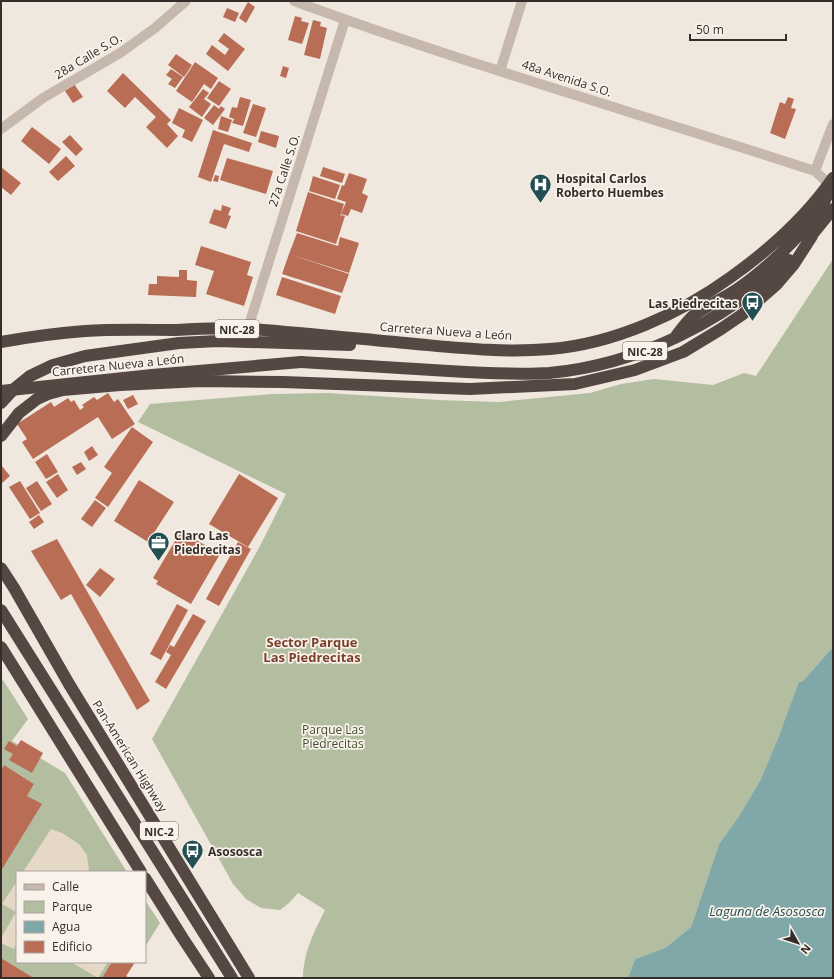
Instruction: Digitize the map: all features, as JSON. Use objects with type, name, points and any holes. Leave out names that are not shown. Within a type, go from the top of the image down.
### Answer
[{"type":"highway","name":"Carretera Nueva a León","points":[[1,342],[86,331],[248,328],[472,349],[512,351],[551,349],[590,342],[628,331],[675,311],[695,301],[721,284],[753,261],[795,223],[832,181]]},
{"type":"highway","points":[[674,338],[685,324],[695,315],[738,289],[758,274],[781,253],[823,207],[832,181]]},
{"type":"highway","name":"Carretera Nueva a León","points":[[1,391],[152,375],[301,362],[507,374],[550,373],[602,364],[636,354],[674,338],[708,321],[735,304],[788,261],[812,236],[833,209]]},
{"type":"highway","points":[[1,436],[19,412],[36,399],[63,390],[120,385],[201,381],[283,382],[470,389],[575,384],[635,370],[684,352],[743,314],[776,285],[794,264],[812,236]]},
{"type":"highway","points":[[1,403],[14,389],[30,376],[70,359],[179,343],[218,341],[472,349]]},
{"type":"highway","points":[[1,558],[14,588]]},
{"type":"highway","name":"Pan-American Highway","points":[[1,568],[69,684],[249,978]]},
{"type":"highway","points":[[1,610],[232,978]]},
{"type":"highway","name":"NIC-2","points":[[1,647],[140,871]]},
{"type":"highway","points":[[146,880],[196,960],[209,978]]},
{"type":"street","name":"28a Calle S.O.","points":[[1,129],[43,98],[120,53],[155,28],[186,1]]},
{"type":"street","name":"48a Avenida S.O.","points":[[294,1],[345,20],[500,71],[815,171],[832,181]]},
{"type":"street","points":[[500,71],[522,1]]},
{"type":"street","name":"27a Calle S.O.","points":[[248,328],[345,20]]},
{"type":"street","points":[[815,171],[833,124]]},
{"type":"green space","name":"Parque Las Piedrecitas","points":[[833,259],[833,647],[802,682],[761,779],[739,816],[719,844],[691,927],[665,948],[635,959],[628,978],[303,978],[303,969],[307,951],[325,910],[298,893],[280,910],[261,908],[246,899],[233,884],[152,739],[260,546],[286,494],[138,422],[150,404],[272,394],[328,393],[438,400],[499,402],[590,393],[621,384],[654,379],[713,385],[744,373],[756,376]]},
{"type":"green space","points":[[1,677],[28,719],[12,741],[65,773],[126,871],[16,871],[16,963],[134,963],[125,978],[34,978],[1,958],[1,871],[41,805],[27,796],[34,784],[4,765],[1,770]]},
{"type":"green space","points":[[146,902],[160,923],[146,945]]},
{"type":"shaded area","points":[[51,829],[62,833],[79,844],[87,855],[89,870],[88,871],[24,871]]},
{"type":"shaded area","points":[[16,883],[16,912],[2,904]]},
{"type":"shaded area","points":[[16,912],[16,945],[14,949],[1,943],[1,938]]},
{"type":"shaded area","points":[[73,963],[107,963],[98,978]]},
{"type":"water","name":"Laguna de Asososca","points":[[833,647],[833,978],[628,978],[635,959],[665,948],[691,927],[719,844],[739,816],[761,779],[799,682],[802,682]]},
{"type":"building","points":[[248,2],[255,7],[246,23],[239,18]]},
{"type":"building","points":[[227,8],[239,13],[235,22],[223,17]]},
{"type":"building","points":[[295,16],[302,18],[301,21],[309,23],[302,44],[288,40]]},
{"type":"building","points":[[313,20],[321,22],[320,26],[327,28],[320,59],[304,55]]},
{"type":"building","points":[[224,33],[245,49],[228,71],[206,54],[212,45],[225,55],[229,49],[218,41]]},
{"type":"building","points":[[176,54],[192,65],[184,77],[168,65]]},
{"type":"building","points":[[195,62],[218,78],[211,89],[204,84],[192,102],[176,91]]},
{"type":"building","points":[[283,66],[289,68],[286,78],[280,76]]},
{"type":"building","points":[[171,69],[183,77],[175,88],[168,84],[172,79],[166,75]]},
{"type":"building","points":[[123,73],[171,120],[167,124],[178,136],[167,148],[146,127],[156,117],[135,97],[125,108],[107,91]]},
{"type":"building","points":[[219,81],[231,89],[219,106],[207,98]]},
{"type":"building","points":[[74,84],[83,97],[73,103],[65,91]]},
{"type":"building","points":[[203,89],[209,93],[204,99],[211,104],[202,117],[189,107]]},
{"type":"building","points":[[240,97],[251,100],[243,126],[232,123],[234,119],[229,117],[232,107],[237,108]]},
{"type":"building","points":[[788,97],[794,99],[791,108],[796,109],[785,139],[770,133],[780,102],[785,104]]},
{"type":"building","points":[[253,104],[266,108],[256,137],[243,133]]},
{"type":"building","points":[[214,105],[219,109],[221,106],[225,109],[213,125],[204,118]]},
{"type":"building","points":[[179,108],[203,120],[192,142],[182,137],[185,130],[172,123]]},
{"type":"building","points":[[221,116],[232,120],[228,132],[218,129]]},
{"type":"building","points":[[32,127],[61,149],[49,164],[21,141]]},
{"type":"building","points":[[213,130],[252,143],[249,152],[224,144],[211,182],[198,177]]},
{"type":"building","points":[[261,131],[279,136],[276,148],[258,142]]},
{"type":"building","points":[[70,135],[83,149],[76,156],[62,142]]},
{"type":"building","points":[[66,156],[75,166],[58,181],[49,172]]},
{"type":"building","points":[[227,158],[273,171],[266,194],[220,180]]},
{"type":"building","points":[[1,167],[21,183],[11,195],[1,187]]},
{"type":"building","points":[[323,167],[345,174],[342,183],[320,176]]},
{"type":"building","points":[[349,173],[367,179],[362,193],[368,196],[362,213],[351,209],[348,216],[341,214],[346,202],[337,199],[342,185],[344,186]]},
{"type":"building","points":[[215,175],[219,176],[218,182],[213,181]]},
{"type":"building","points":[[313,176],[340,185],[335,199],[309,191]]},
{"type":"building","points":[[308,192],[344,204],[340,217],[341,215],[345,216],[336,244],[296,231]]},
{"type":"building","points":[[222,205],[231,208],[228,215],[231,216],[226,229],[209,223],[214,209],[221,211]]},
{"type":"building","points":[[297,233],[338,246],[340,237],[359,243],[349,273],[289,254]]},
{"type":"building","points":[[201,246],[251,262],[247,275],[253,277],[244,306],[206,294],[214,271],[195,265]]},
{"type":"building","points":[[289,254],[349,274],[342,293],[282,274]]},
{"type":"building","points":[[179,270],[187,270],[187,280],[197,281],[196,297],[148,295],[149,284],[157,284],[157,276],[179,277]]},
{"type":"building","points":[[282,277],[341,296],[335,314],[276,295]]},
{"type":"building","points":[[108,393],[114,402],[118,399],[135,424],[112,439],[98,417],[33,459],[22,442],[27,439],[17,424],[51,402],[54,407],[68,398],[71,402],[74,400],[80,410],[84,407],[82,405],[94,397],[97,400]]},
{"type":"building","points":[[133,395],[138,404],[128,409],[123,400]]},
{"type":"building","points":[[132,427],[153,442],[108,507],[95,498],[112,473],[104,467]]},
{"type":"building","points":[[92,446],[98,455],[89,461],[84,452]]},
{"type":"building","points":[[47,454],[58,472],[46,479],[35,462]]},
{"type":"building","points":[[81,462],[86,469],[77,475],[72,467]]},
{"type":"building","points":[[2,466],[10,476],[2,483],[1,467]]},
{"type":"building","points":[[58,474],[68,490],[57,498],[46,482]]},
{"type":"building","points":[[239,474],[278,498],[248,547],[209,524]]},
{"type":"building","points":[[139,480],[174,502],[148,542],[114,521]]},
{"type":"building","points":[[20,481],[40,513],[30,519],[9,487]]},
{"type":"building","points":[[37,481],[52,504],[41,511],[26,488]]},
{"type":"building","points":[[95,500],[106,508],[92,527],[81,519]]},
{"type":"building","points":[[39,515],[44,522],[34,529],[29,522]]},
{"type":"building","points":[[181,531],[220,554],[191,604],[156,584],[158,581],[153,578]]},
{"type":"building","points":[[57,539],[150,701],[137,710],[71,594],[61,600],[31,551]]},
{"type":"building","points":[[238,542],[251,549],[219,606],[206,599]]},
{"type":"building","points":[[100,568],[115,579],[100,597],[86,585]]},
{"type":"building","points":[[177,604],[188,610],[161,660],[150,654]]},
{"type":"building","points":[[193,614],[206,621],[166,689],[155,682],[171,655],[166,652],[170,645],[174,647]]},
{"type":"building","points":[[21,740],[43,753],[32,773],[9,760],[13,754],[4,749],[9,741],[17,746]]},
{"type":"building","points":[[4,765],[34,784],[27,796],[42,804],[1,871],[1,770]]},
{"type":"building","points":[[1,958],[34,978],[1,978]]},
{"type":"building","points":[[111,963],[134,963],[126,976],[129,978],[102,978]]},
{"type":"place","name":"Hospital Carlos Roberto Huembes","points":[[540,204]]},
{"type":"place","name":"Las Piedrecitas","points":[[753,322]]},
{"type":"place","name":"Claro Las Piedrecitas","points":[[159,562]]},
{"type":"place","name":"Asososca","points":[[193,870]]},
{"type":"district","name":"Sector Parque Las Piedrecitas","points":[[312,650]]}]
